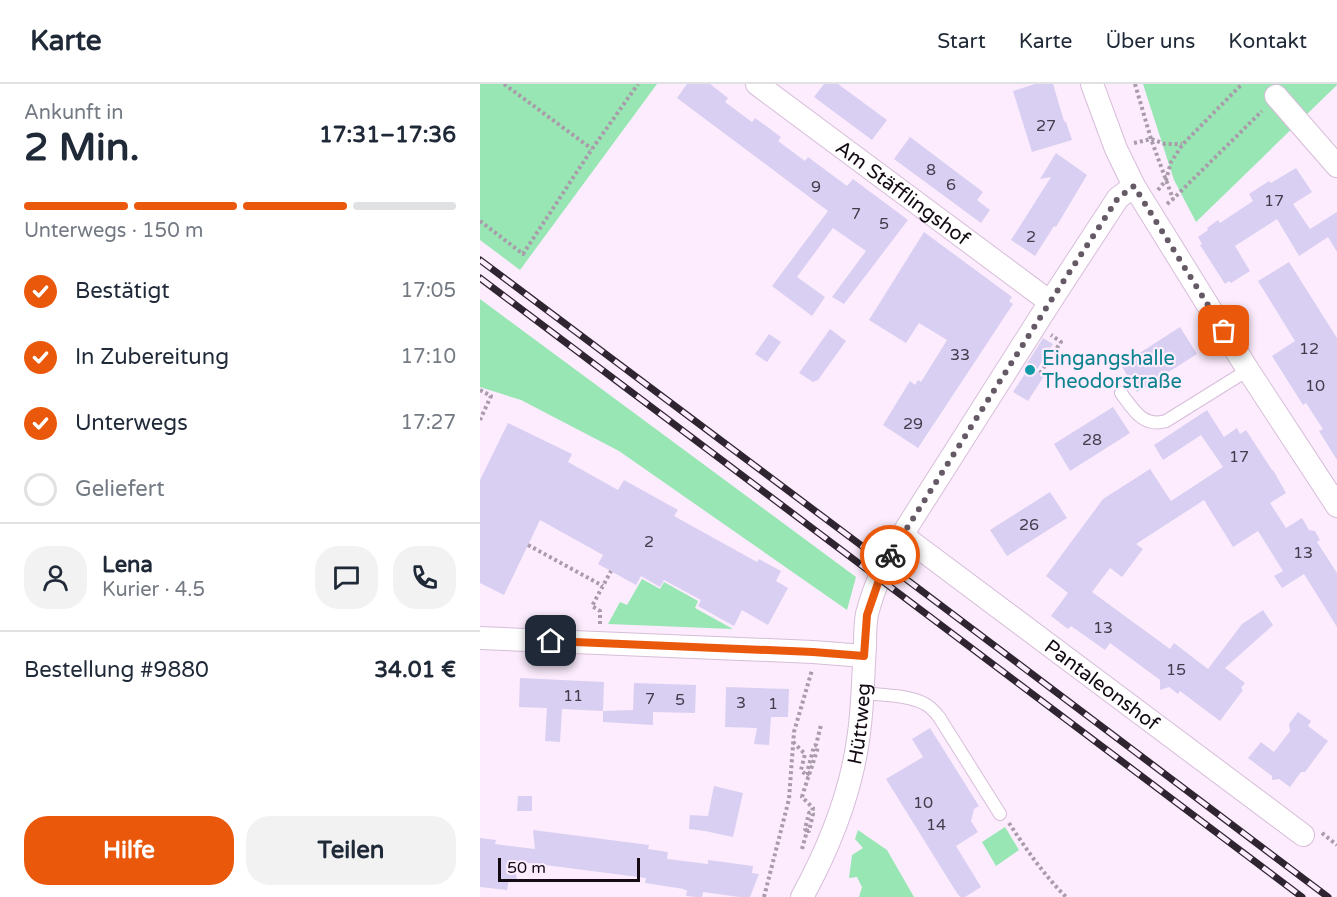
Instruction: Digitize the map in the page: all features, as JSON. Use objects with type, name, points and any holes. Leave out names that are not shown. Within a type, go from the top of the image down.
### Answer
[{"type":"street","name":"Am Stäfflingshof","points":[[757,84],[1050,302]]},
{"type":"street","points":[[1092,84],[1116,149],[1144,202],[1248,370],[1337,506]]},
{"type":"street","points":[[1276,96],[1337,166]]},
{"type":"street","name":"Hüttweg","points":[[802,897],[818,869],[850,782],[859,736],[867,615],[882,572],[902,534],[1118,198],[1144,202]]},
{"type":"street","name":"Pantaleonshof","points":[[902,534],[1303,835]]},
{"type":"street","points":[[480,638],[864,656]]},
{"type":"lane","points":[[1121,393],[1142,417],[1150,422],[1158,423],[1166,421],[1248,370]]},
{"type":"lane","points":[[863,693],[912,699],[933,710],[1000,814]]},
{"type":"path","points":[[504,84],[592,149]]},
{"type":"path","points":[[480,221],[523,254],[638,84]]},
{"type":"path","points":[[1135,84],[1151,139],[1173,200]]},
{"type":"path","points":[[1144,202],[1166,180],[1171,162],[1183,144],[1242,84]]},
{"type":"path","points":[[1144,202],[1173,200],[1276,96]]},
{"type":"path","points":[[1116,149],[1151,139],[1165,144],[1183,144]]},
{"type":"path","points":[[1040,373],[1061,342],[1050,335]]},
{"type":"path","points":[[480,390],[491,396],[480,420]]},
{"type":"path","points":[[528,545],[603,586]]},
{"type":"path","points":[[599,643],[600,611],[592,606],[611,571]]},
{"type":"path","points":[[764,897],[789,799],[796,723],[812,670],[813,652]]},
{"type":"path","points":[[812,812],[813,807],[802,797],[821,725]]},
{"type":"path","points":[[793,742],[805,754],[801,770],[808,777]]},
{"type":"path","points":[[1000,814],[1066,897]]},
{"type":"green space","points":[[480,84],[657,84],[520,270],[480,240]]},
{"type":"green space","points":[[1143,84],[1337,85],[1196,222],[1174,180]]},
{"type":"green space","points":[[480,299],[856,577],[847,610],[619,451],[521,400],[480,387]]},
{"type":"green space","points":[[642,579],[660,589],[664,582],[698,601],[695,608],[733,629],[608,624],[620,602],[627,605]]},
{"type":"green space","points":[[1005,827],[1019,850],[996,866],[982,842]]},
{"type":"green space","points":[[858,830],[887,850],[914,897],[859,897],[862,887],[857,877],[849,878],[852,855],[863,848],[855,839]]},
{"type":"building","points":[[687,84],[710,84],[728,98],[725,102],[752,122],[755,118],[781,137],[778,141],[805,161],[808,157],[847,186],[853,179],[908,220],[844,304],[832,297],[866,251],[833,228],[797,277],[825,297],[812,316],[772,286],[828,211],[677,98]]},
{"type":"building","points":[[824,84],[838,84],[887,120],[872,140],[814,97]]},
{"type":"building","points":[[1035,84],[1053,84],[1072,140],[1032,152],[1013,91]]},
{"type":"building","points":[[910,137],[983,192],[977,200],[990,210],[981,223],[894,159]]},
{"type":"building","points":[[1056,153],[1087,175],[1056,227],[1054,226],[1035,256],[1011,240],[1051,177],[1040,179]]},
{"type":"building","points":[[1296,168],[1312,192],[1293,204],[1310,229],[1337,212],[1337,252],[1328,237],[1299,256],[1277,219],[1235,246],[1250,271],[1231,283],[1229,281],[1225,284],[1200,245],[1202,244],[1198,237],[1218,220],[1220,223],[1253,201],[1249,194]]},
{"type":"building","points":[[924,232],[1012,297],[1009,301],[1013,304],[918,448],[883,425],[910,381],[915,385],[918,380],[921,382],[947,340],[919,323],[906,343],[869,320]]},
{"type":"building","points":[[1289,262],[1337,338],[1337,460],[1319,431],[1323,429],[1306,403],[1303,405],[1272,356],[1295,341],[1258,281]]},
{"type":"building","points":[[1180,327],[1197,354],[1137,392],[1121,365]]},
{"type":"building","points":[[830,329],[846,341],[818,380],[813,382],[799,373]]},
{"type":"building","points":[[769,334],[781,342],[767,362],[755,354]]},
{"type":"building","name":"Eingangshalle Theodorstraße","points":[[1043,338],[1053,344],[1036,371],[1044,376],[1028,401],[1013,392],[1026,372],[1023,370]]},
{"type":"building","points":[[1113,407],[1130,433],[1070,471],[1054,444]]},
{"type":"building","points":[[1207,410],[1224,437],[1237,428],[1240,434],[1246,430],[1286,493],[1270,503],[1286,528],[1302,518],[1309,530],[1315,531],[1320,540],[1317,542],[1337,573],[1337,627],[1304,574],[1282,588],[1274,576],[1283,571],[1258,531],[1233,547],[1204,500],[1136,544],[1143,549],[1122,577],[1110,568],[1092,592],[1170,649],[1174,643],[1208,669],[1242,624],[1263,610],[1273,625],[1225,668],[1245,683],[1241,688],[1243,690],[1220,721],[1180,691],[1178,694],[1169,687],[1160,690],[1160,680],[1110,643],[1105,650],[1071,626],[1068,629],[1051,616],[1068,593],[1046,576],[1103,499],[1150,469],[1171,501],[1223,467],[1201,435],[1163,460],[1154,445]]},
{"type":"building","points":[[508,423],[572,454],[568,462],[618,490],[624,480],[678,510],[674,516],[757,562],[759,559],[781,571],[776,581],[788,588],[768,625],[742,610],[734,626],[698,606],[701,600],[664,580],[660,587],[641,576],[636,585],[598,564],[603,555],[540,520],[504,595],[480,583],[480,480]]},
{"type":"building","points":[[1050,492],[1067,518],[1007,556],[990,530]]},
{"type":"building","points":[[520,678],[604,682],[603,711],[562,709],[560,742],[545,741],[547,708],[519,707]]},
{"type":"building","points":[[634,683],[696,685],[695,713],[653,712],[653,725],[603,722],[603,711],[633,710]]},
{"type":"building","points":[[726,687],[789,689],[788,717],[771,717],[769,745],[754,744],[757,728],[725,727]]},
{"type":"building","points":[[1298,712],[1311,721],[1308,726],[1328,741],[1305,772],[1301,772],[1290,787],[1279,779],[1272,780],[1272,776],[1248,758],[1261,742],[1274,752],[1290,731],[1289,724]]},
{"type":"building","points":[[930,728],[979,806],[974,809],[971,821],[978,832],[956,846],[981,887],[965,897],[960,897],[955,890],[886,779],[923,757],[912,739]]},
{"type":"building","points":[[714,786],[743,793],[733,837],[689,829],[690,815],[708,816]]},
{"type":"building","points":[[518,796],[532,796],[532,811],[517,811]]},
{"type":"building","points":[[533,830],[649,845],[648,849],[668,852],[667,859],[708,864],[708,860],[753,866],[752,873],[759,874],[750,897],[703,892],[702,897],[696,897],[686,896],[687,890],[684,889],[645,883],[646,878],[514,861],[517,880],[509,879],[507,890],[480,887],[480,838],[496,840],[495,844],[535,849]]},
{"type":"railway","points":[[480,260],[1328,897]]},
{"type":"railway","points":[[480,278],[1302,897]]},
{"type":"way so far","points":[[890,555],[1118,198],[1134,186],[1224,331]]},
{"type":"place","name":"Eingangshalle Theodorstraße","points":[[1030,370]]},
{"type":"route","points":[[551,641],[864,656],[867,615],[890,555]]}]
